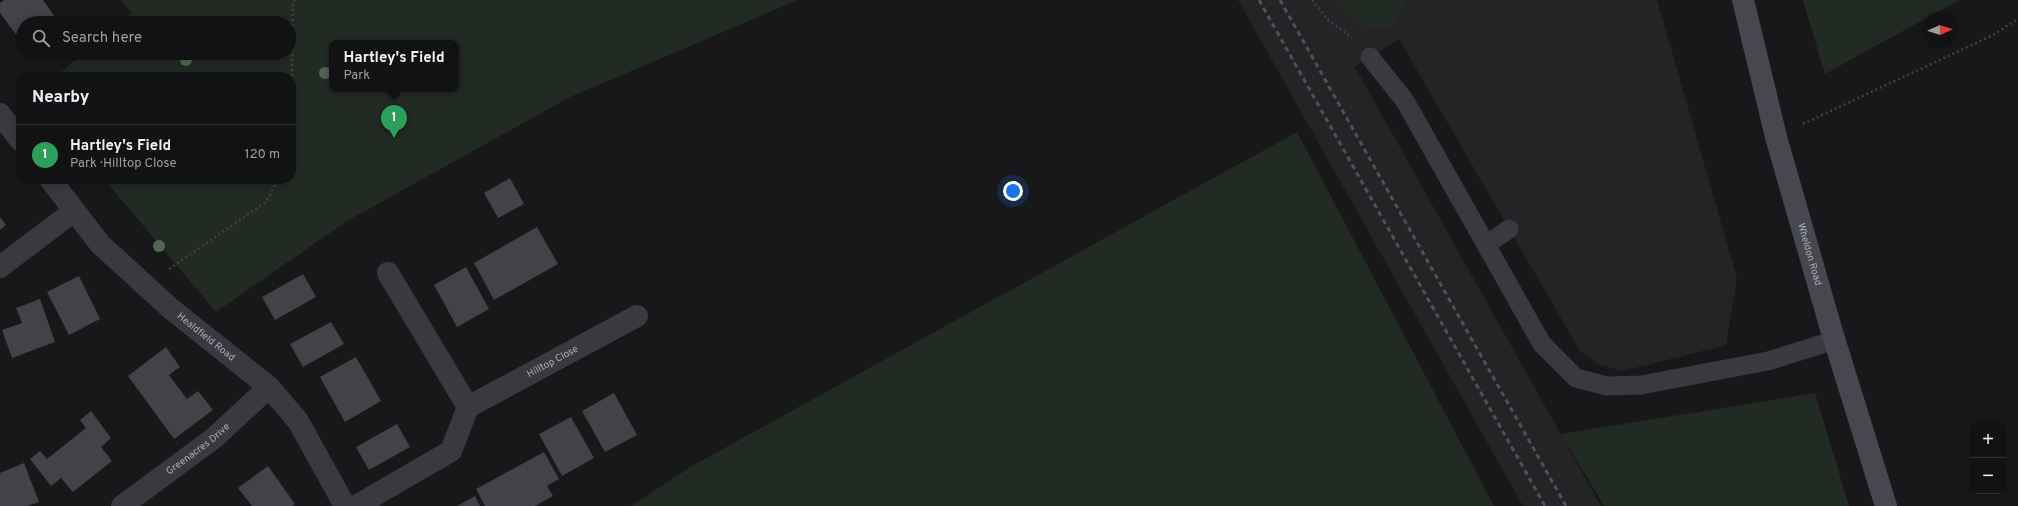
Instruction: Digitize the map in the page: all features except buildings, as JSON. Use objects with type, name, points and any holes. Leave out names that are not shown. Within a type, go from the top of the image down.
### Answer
[{"type":"street","name":"Wheldon Road","points":[[1743,0],[1776,137],[1835,340],[1886,506]]},
{"type":"street","points":[[0,114],[16,135]]},
{"type":"street","name":"Healdfield Road","points":[[54,184],[100,244],[170,308],[269,387],[298,421],[345,506]]},
{"type":"street","points":[[0,267],[74,211]]},
{"type":"street","points":[[356,506],[451,451],[468,407],[388,273]]},
{"type":"street","name":"Hilltop Close","points":[[468,407],[637,316]]},
{"type":"street","name":"Greenacres Drive","points":[[122,506],[214,438],[269,387]]},
{"type":"lane","points":[[1370,58],[1405,101],[1542,344],[1576,378],[1607,386],[1642,385],[1768,361],[1835,340]]},
{"type":"lane","points":[[1486,245],[1510,229]]},
{"type":"path","points":[[293,16],[293,2],[295,0]]},
{"type":"path","points":[[1312,0],[1327,18],[1350,36],[1370,58]]},
{"type":"path","points":[[1776,137],[1993,35],[2018,19]]},
{"type":"path","points":[[292,60],[292,72]]},
{"type":"path","points":[[146,286],[266,202],[275,184]]},
{"type":"shaded area","points":[[121,0],[798,0],[570,97],[347,221],[216,312],[108,184],[296,184],[296,72],[61,72],[76,60],[296,60],[296,16],[128,16],[131,13]]},
{"type":"shaded area","points":[[1238,0],[1657,0],[1737,278],[1726,345],[1622,371],[1600,365],[1580,351],[1399,39],[1355,67],[1601,506],[1523,506]]},
{"type":"shaded area","points":[[1333,0],[1408,0],[1392,28],[1361,26]]},
{"type":"shaded area","points":[[1803,0],[1959,0],[1937,12],[1922,12],[1922,20],[1825,74]]},
{"type":"shaded area","points":[[1297,132],[1494,506],[631,506],[692,466]]},
{"type":"shaded area","points":[[1815,393],[1849,506],[1604,506],[1561,434]]},
{"type":"railway","points":[[1259,0],[1545,506]]},
{"type":"railway","points":[[1280,0],[1566,506]]},
{"type":"place","name":"Hartley's Field","points":[[394,138]]}]
